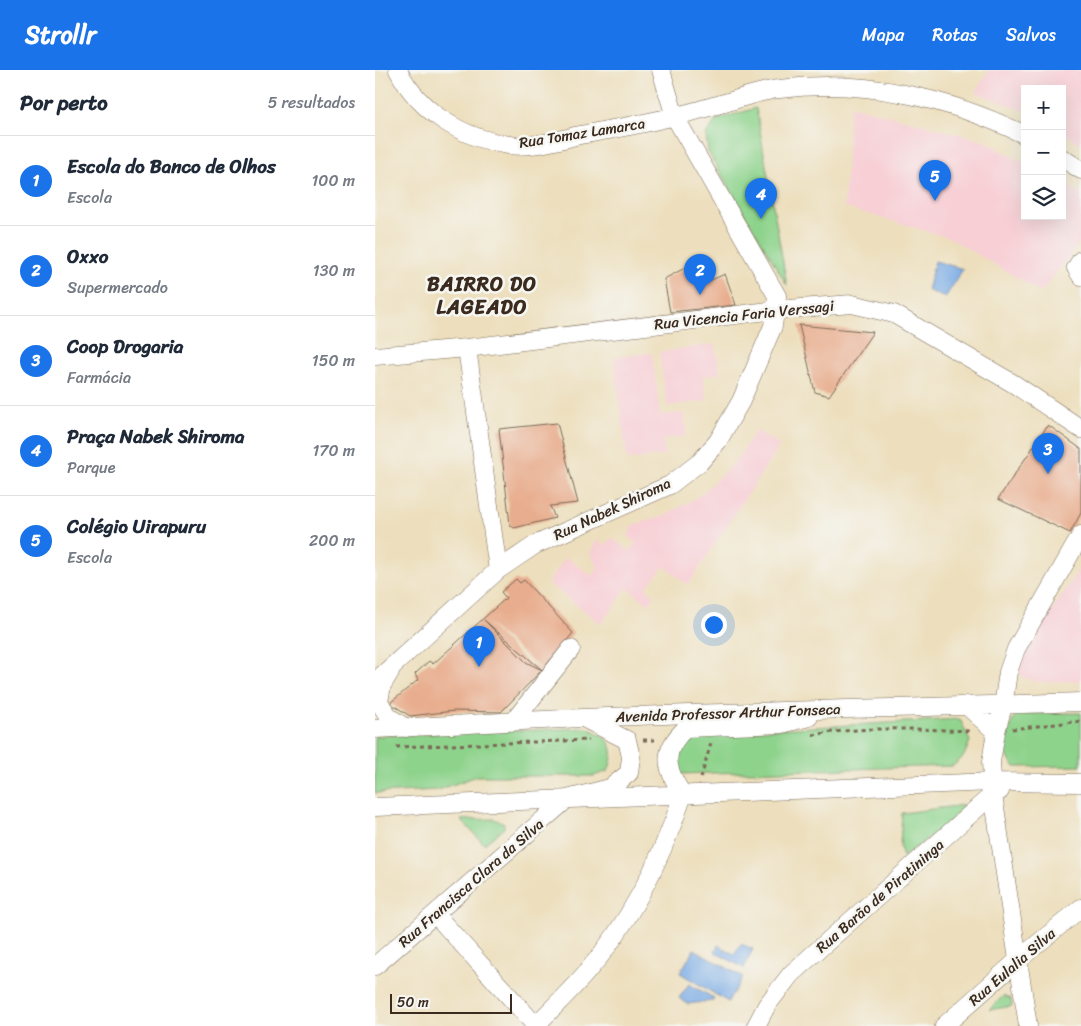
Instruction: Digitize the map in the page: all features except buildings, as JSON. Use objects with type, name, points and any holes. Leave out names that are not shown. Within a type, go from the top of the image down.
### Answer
[{"type":"street","name":"Rua Tomaz Lamarca","points":[[398,70],[406,86],[433,115],[483,139],[510,145],[536,144],[675,117],[778,89],[825,86],[868,87],[941,102],[1021,133]]},
{"type":"street","points":[[661,70],[675,117],[777,296],[776,310]]},
{"type":"street","points":[[1066,161],[1081,170]]},
{"type":"street","points":[[1081,260],[1076,268],[1081,276]]},
{"type":"street","name":"Rua Vicencia Faria Verssagi","points":[[375,356],[467,348],[776,310],[852,304],[893,314],[1015,384],[1081,429]]},
{"type":"street","name":"Rua Nabek Shiroma","points":[[375,682],[498,570],[535,544],[669,485],[700,462],[718,441],[741,401],[773,326],[776,310]]},
{"type":"street","points":[[467,348],[498,570]]},
{"type":"street","points":[[1027,1026],[993,788],[991,762],[1008,672],[1016,649],[1081,535]]},
{"type":"street","points":[[513,722],[571,649]]},
{"type":"street","name":"Rua Nabek Shiroma","points":[[393,667],[382,685],[379,702],[389,717],[406,728]]},
{"type":"street","points":[[1008,672],[1011,685],[1019,694],[1046,704]]},
{"type":"street","name":"Avenida Professor Arthur Fonseca","points":[[375,729],[583,718],[838,708],[1003,706],[1081,702]]},
{"type":"street","points":[[966,705],[996,732]]},
{"type":"street","points":[[683,795],[672,778],[667,758],[673,740],[686,728],[782,724],[838,708]]},
{"type":"street","points":[[567,800],[610,788],[629,773],[631,757],[627,740],[583,718]]},
{"type":"street","points":[[972,783],[991,762]]},
{"type":"street","points":[[375,807],[972,783],[993,788],[1021,782],[1081,783]]},
{"type":"street","name":"Rua Barão de Piratininga","points":[[756,1026],[767,1004],[791,974],[993,788]]},
{"type":"street","points":[[435,914],[536,1026],[587,972],[614,935],[667,840],[683,795]]},
{"type":"street","name":"Rua Francisca Clara da Silva","points":[[375,966],[567,800]]},
{"type":"street","name":"Rua Eulalia Silva","points":[[944,1026],[1018,960],[1081,908]]},
{"type":"shaded area","points":[[989,70],[1081,70],[1081,144],[1066,135],[1066,85],[1021,85],[1021,109],[975,92]]},
{"type":"shaded area","points":[[850,105],[984,141],[1021,162],[1021,220],[1066,220],[1066,186],[1081,194],[1081,241],[1041,292],[950,238],[844,207]]},
{"type":"shaded area","points":[[715,344],[720,374],[703,376],[707,401],[667,406],[659,352]]},
{"type":"shaded area","points":[[652,353],[660,415],[684,413],[686,436],[663,439],[665,455],[627,460],[614,357]]},
{"type":"shaded area","points":[[756,430],[780,445],[688,585],[664,566],[646,588],[655,596],[648,604],[627,588],[601,624],[548,583],[566,557],[592,576],[598,567],[590,554],[596,540],[604,545],[611,538],[630,551],[636,543],[628,537],[632,525],[665,516],[699,496],[735,462]]},
{"type":"shaded area","points":[[1081,566],[1081,681],[1037,682],[1023,677],[1018,670],[1020,660]]},
{"type":"green space","points":[[756,108],[787,285],[708,152],[706,135],[716,120]]},
{"type":"green space","points":[[1081,713],[1081,766],[1015,767],[1009,760],[1005,742],[1016,714]]},
{"type":"green space","points":[[960,719],[970,741],[964,756],[953,766],[678,774],[673,760],[686,734]]},
{"type":"green space","points":[[587,728],[606,739],[612,749],[608,771],[594,776],[477,776],[438,790],[375,793],[375,736]]},
{"type":"green space","points":[[964,805],[950,822],[903,857],[900,846],[902,813]]},
{"type":"green space","points":[[494,819],[504,823],[504,828],[484,844],[461,820]]},
{"type":"green space","points":[[1003,996],[1011,999],[1012,1006],[989,1010]]},
{"type":"water","points":[[935,261],[963,269],[945,298],[927,290]]},
{"type":"water","points":[[741,944],[753,949],[744,968],[715,952],[718,945],[734,954]]},
{"type":"water","points":[[694,949],[743,977],[728,1002],[680,973]]},
{"type":"water","points":[[689,984],[714,998],[713,1001],[687,1004],[679,998]]},
{"type":"place","name":"Colégio Uirapuru","points":[[935,201]]},
{"type":"place","name":"Praça Nabek Shiroma","points":[[761,219]]},
{"type":"place","name":"Oxxo","points":[[700,295]]},
{"type":"place","name":"Coop Drogaria","points":[[1048,474]]},
{"type":"place","name":"Escola do Banco de Olhos","points":[[479,667]]},
{"type":"district","name":"BAIRRO DO LAGEADO","points":[[482,296]]}]
